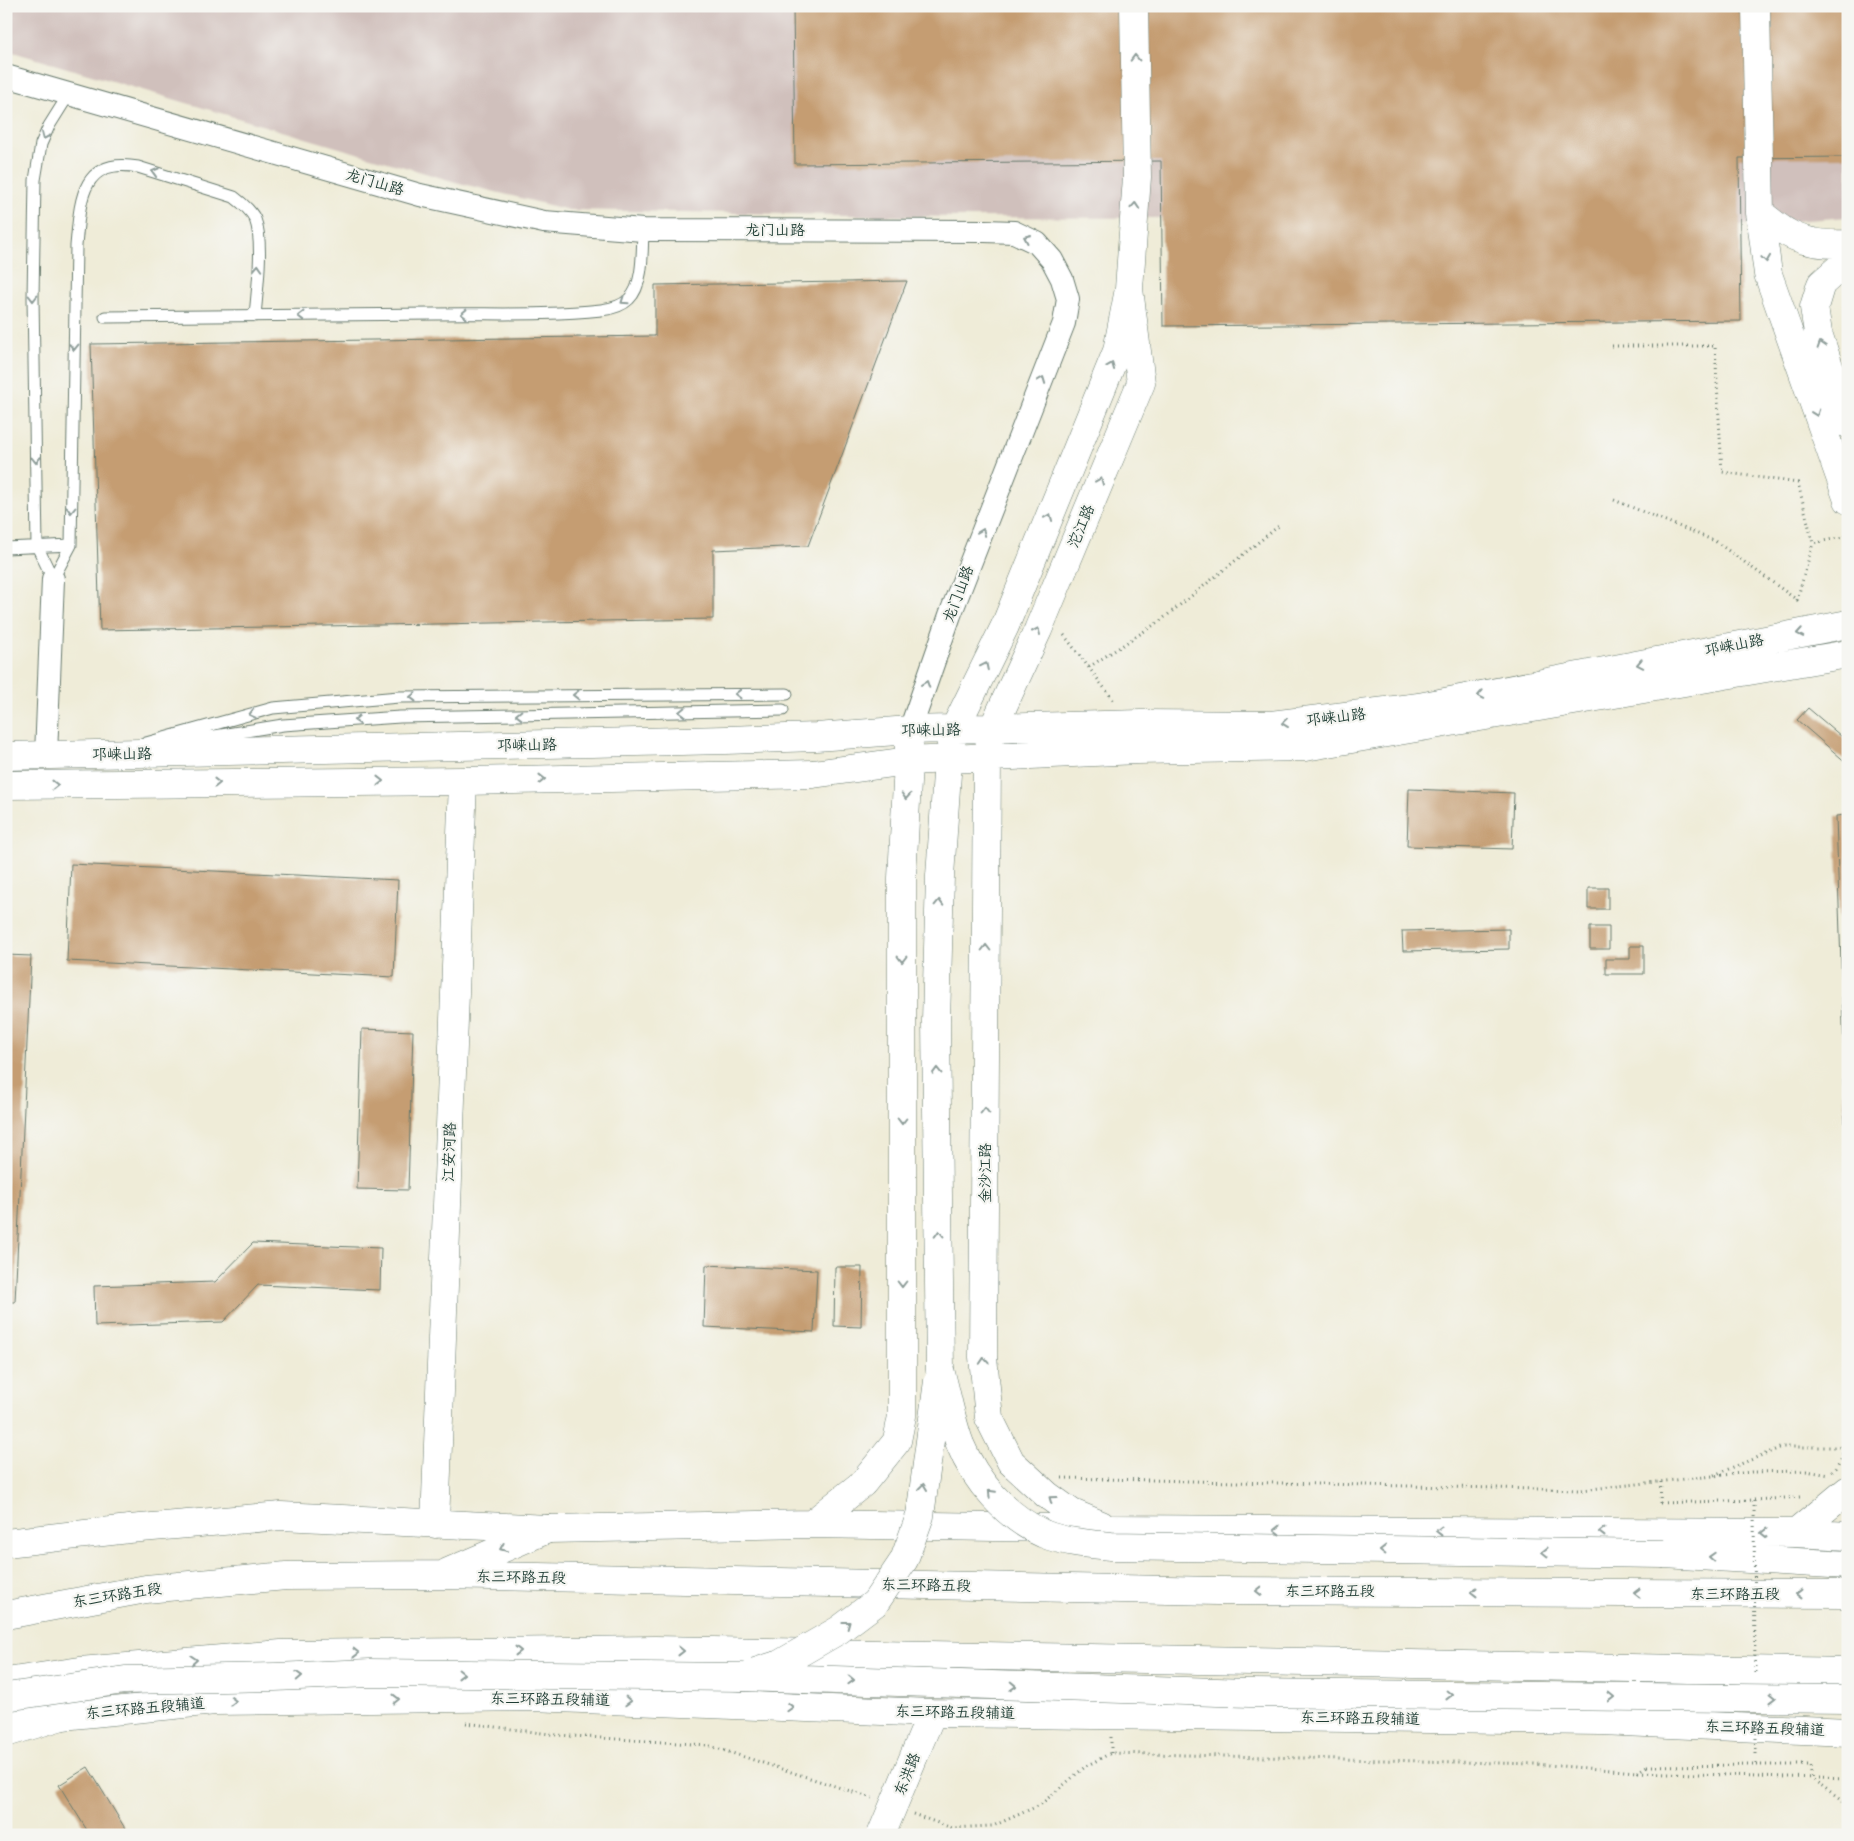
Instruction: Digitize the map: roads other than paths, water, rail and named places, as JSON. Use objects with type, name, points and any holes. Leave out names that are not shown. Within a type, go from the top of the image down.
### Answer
[{"type":"main road","points":[[1134,6],[1137,177]]},
{"type":"main road","points":[[742,1676],[780,1664],[839,1630],[875,1603],[904,1560],[920,1516],[940,1370],[936,1021],[940,876],[948,759],[954,730],[1004,626],[1117,351],[1129,290],[1137,177],[1154,66],[1153,6]]},
{"type":"main road","points":[[1739,6],[1740,72],[1759,175]]},
{"type":"main road","points":[[1756,6],[1760,213],[1768,274],[1848,500]]},
{"type":"main road","points":[[1760,213],[1785,232],[1808,241],[1848,244]]},
{"type":"main road","points":[[1848,260],[1821,284],[1814,307],[1818,333],[1848,424]]},
{"type":"main road","name":"沱江路","points":[[987,757],[993,728],[1038,630],[1141,383],[1129,290]]},
{"type":"main road","name":"邛崃山路","points":[[6,756],[726,740],[816,737],[910,730],[1141,724],[1271,725],[1409,709],[1848,624]]},
{"type":"main road","name":"邛崃山路","points":[[12,787],[813,774],[908,760],[1137,750],[1305,746],[1848,654]]},
{"type":"main road","points":[[812,1524],[863,1483],[897,1441],[902,1416],[902,878],[910,730]]},
{"type":"main road","name":"金沙江路","points":[[987,757],[983,1357],[989,1418],[1011,1462],[1047,1495],[1072,1513],[1111,1530]]},
{"type":"main road","name":"江安河路","points":[[435,1524],[463,781]]},
{"type":"main road","points":[[940,1370],[960,1442],[972,1468],[988,1492],[1020,1519],[1044,1534],[1080,1543],[1111,1546],[1664,1554],[1848,1565]]},
{"type":"main road","points":[[1796,1533],[1837,1480]]},
{"type":"main road","points":[[6,1543],[129,1529],[281,1516],[548,1529],[812,1524],[1111,1530],[1796,1533],[1848,1536]]},
{"type":"main road","points":[[441,1575],[548,1529]]},
{"type":"main road","name":"东三环路五段","points":[[6,1615],[146,1589],[286,1576],[441,1575],[1217,1591],[1848,1594]]},
{"type":"main road","points":[[6,1682],[80,1671],[280,1654],[655,1650],[1848,1672]]},
{"type":"main road","points":[[6,1697],[125,1680],[370,1673],[742,1676],[1249,1693],[1848,1699]]},
{"type":"main road","name":"东三环路五段辅道","points":[[62,1716],[215,1702],[532,1697],[932,1712],[1601,1721],[1848,1732]]},
{"type":"main road","name":"东洪路","points":[[882,1835],[932,1712]]},
{"type":"main road","points":[[6,1715],[62,1716]]},
{"type":"main road","points":[[6,1733],[62,1716]]},
{"type":"street","name":"龙门山路","points":[[6,76],[420,195],[544,222],[643,230],[1014,232],[1037,243],[1052,260],[1062,279],[1068,300],[1064,323],[950,615],[910,730]]},
{"type":"street","points":[[46,755],[52,579]]},
{"type":"lane","points":[[52,579],[37,546],[33,298],[35,180],[41,144],[49,126],[69,94]]},
{"type":"lane","points":[[52,579],[71,545],[76,246],[82,195],[87,184],[98,171],[126,164],[234,197],[245,206],[255,218],[259,234],[255,316]]},
{"type":"lane","points":[[104,318],[533,313],[602,310],[615,307],[629,299],[637,286],[643,230]]},
{"type":"lane","points":[[6,548],[71,545]]},
{"type":"lane","points":[[104,754],[273,708],[399,697],[787,694]]},
{"type":"lane","points":[[104,754],[283,725],[400,717],[783,710]]}]
